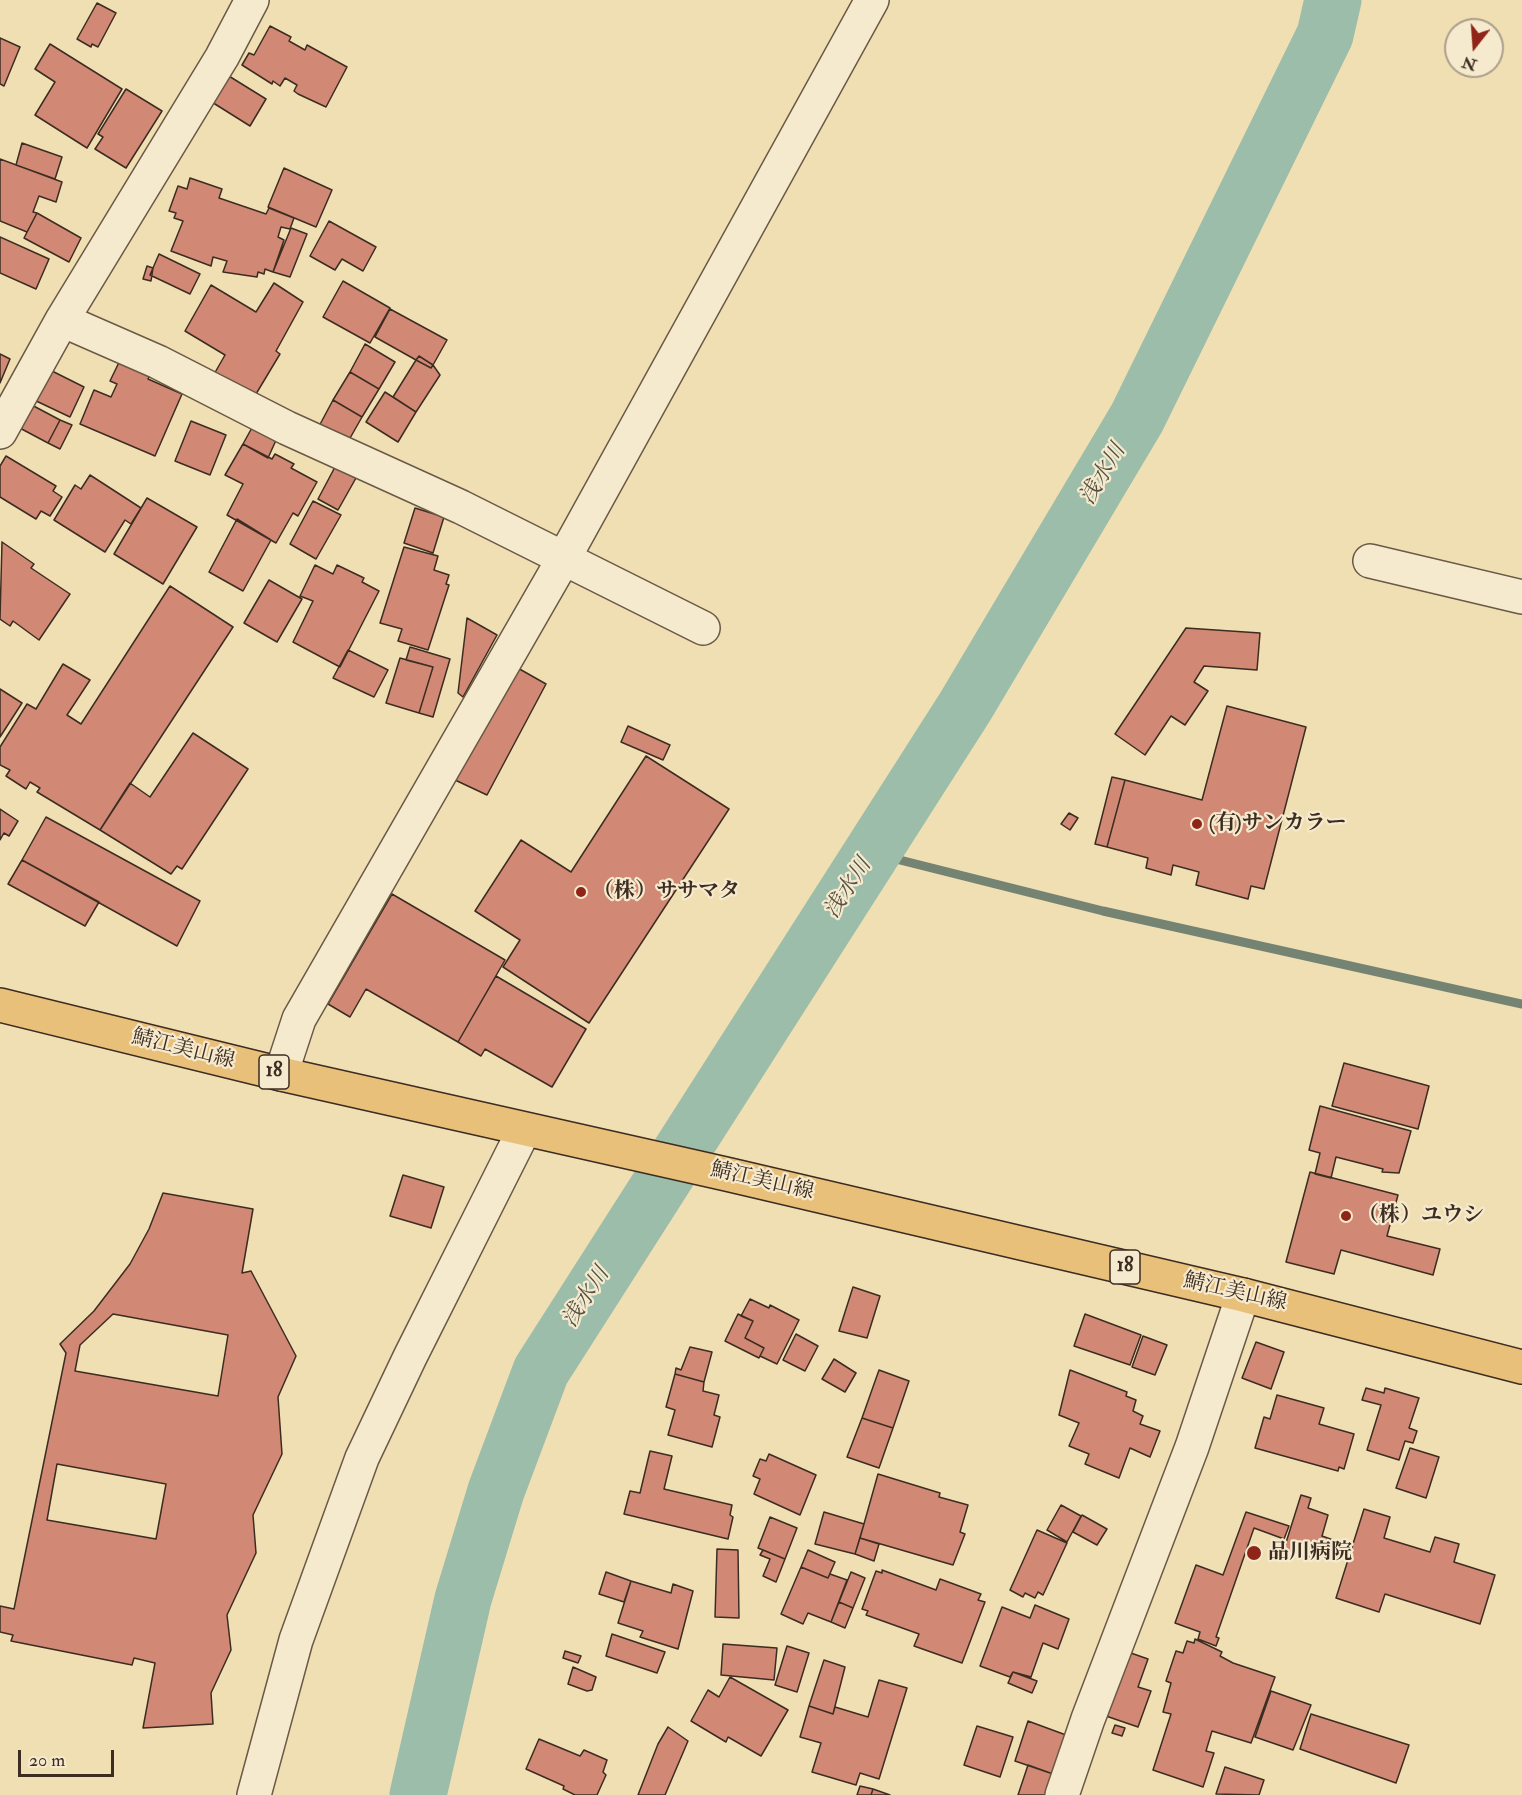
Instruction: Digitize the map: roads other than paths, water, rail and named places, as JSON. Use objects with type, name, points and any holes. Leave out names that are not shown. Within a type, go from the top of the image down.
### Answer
[{"type":"main road","name":"鯖江美山線","points":[[0,1005],[281,1074],[726,1174],[1243,1295],[1522,1366]]},
{"type":"street","points":[[3,420],[222,57],[252,0]]},
{"type":"street","points":[[281,1074],[299,1019],[564,558],[872,0]]},
{"type":"street","points":[[62,320],[158,362],[287,428],[461,507],[703,628]]},
{"type":"street","points":[[1370,561],[1522,597]]},
{"type":"street","points":[[254,1795],[296,1640],[362,1458],[410,1357],[537,1132]]},
{"type":"street","points":[[1062,1795],[1088,1719],[1192,1447],[1243,1295]]},
{"type":"waterway","name":"浅水川","points":[[418,1795],[463,1599],[496,1491],[541,1371],[965,707],[1137,418],[1325,35],[1333,0]]},
{"type":"waterway","points":[[872,853],[1103,911],[1522,1004]]},
{"type":"place","name":"(有)サンカラー","points":[[1197,824]]},
{"type":"place","name":"（株）ササマタ","points":[[581,892]]},
{"type":"place","name":"（株）ユウシ","points":[[1346,1216]]},
{"type":"place","name":"品川病院","points":[[1254,1553]]}]
